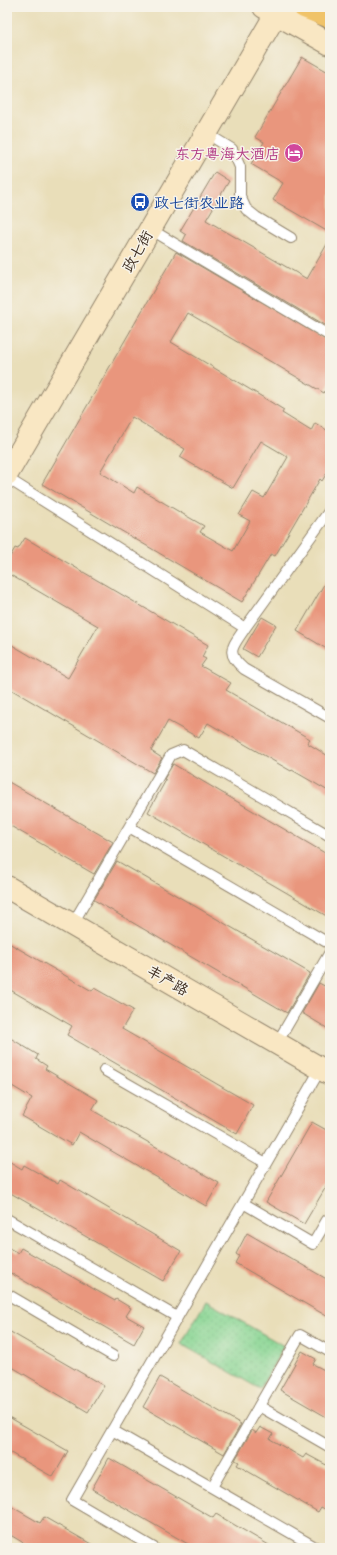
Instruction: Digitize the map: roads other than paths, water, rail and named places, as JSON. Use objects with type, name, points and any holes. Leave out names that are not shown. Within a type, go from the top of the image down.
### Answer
[{"type":"highway","points":[[304,7],[330,17]]},
{"type":"highway","points":[[322,7],[330,12]]},
{"type":"street","points":[[273,9],[330,44]]},
{"type":"street","name":"政七街","points":[[7,474],[206,133],[273,9]]},
{"type":"street","name":"丰产路","points":[[7,887],[326,1071]]},
{"type":"lane","points":[[206,133],[232,149],[240,167],[240,196],[246,209],[256,217],[291,238]]},
{"type":"lane","points":[[150,229],[330,336]]},
{"type":"lane","points":[[7,478],[245,628]]},
{"type":"lane","points":[[330,510],[245,628],[233,648],[232,655],[235,661],[244,669],[330,718]]},
{"type":"lane","points":[[72,924],[171,755],[183,750],[330,836]]},
{"type":"lane","points":[[129,827],[330,944]]},
{"type":"lane","points":[[277,1043],[330,952]]},
{"type":"lane","points":[[104,1070],[266,1164]]},
{"type":"lane","points":[[154,1548],[72,1500],[266,1164],[326,1071]]},
{"type":"lane","points":[[243,1203],[313,1244],[327,1220],[330,1220]]},
{"type":"lane","points":[[7,1219],[177,1317]]},
{"type":"lane","points":[[7,1294],[113,1356]]},
{"type":"lane","points":[[212,1487],[300,1335],[330,1352]]},
{"type":"lane","points":[[259,1406],[330,1447]]},
{"type":"lane","points":[[112,1430],[317,1548]]},
{"type":"place","name":"东方粤海大酒店","points":[[294,153]]},
{"type":"place","name":"政七街农业路","points":[[140,202]]}]
